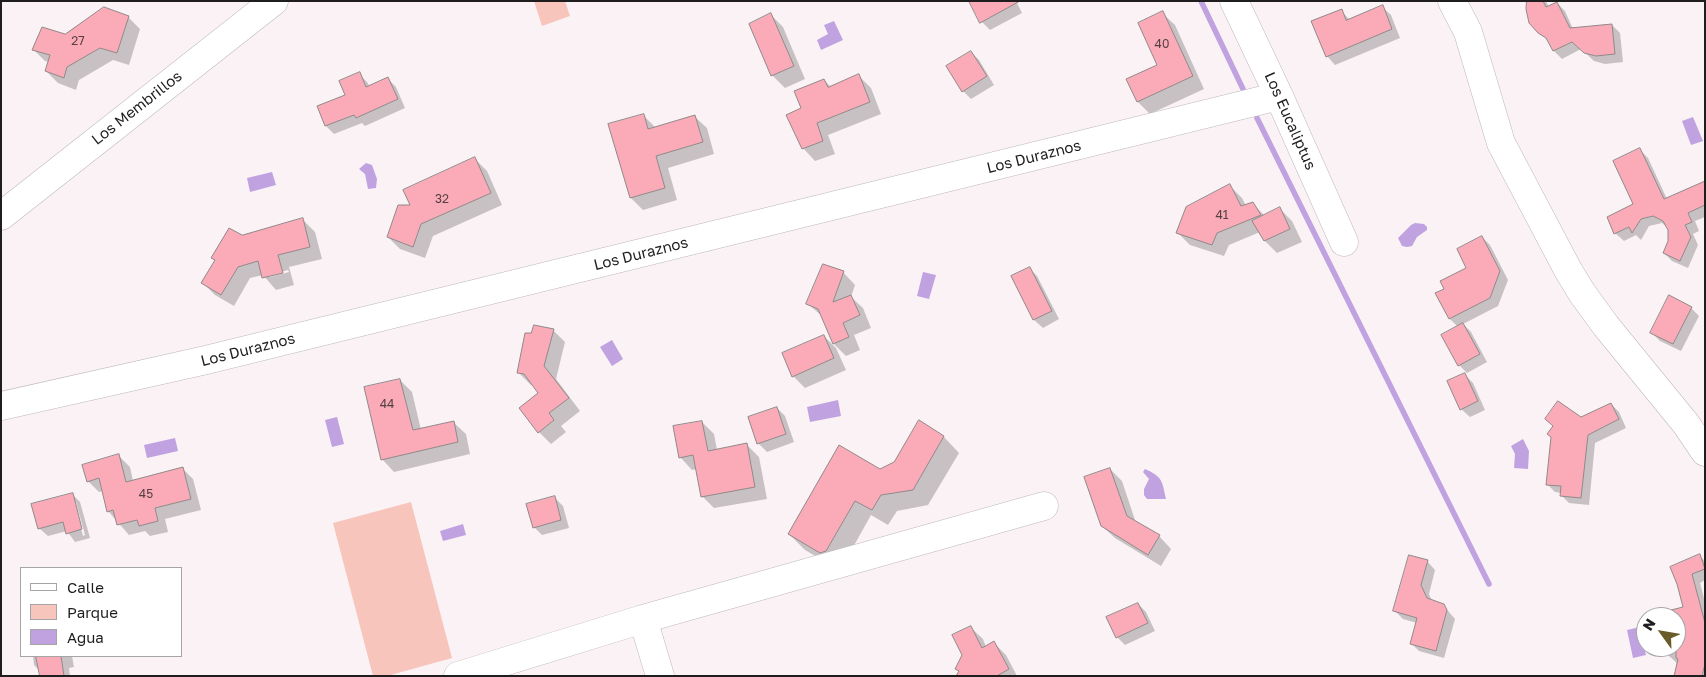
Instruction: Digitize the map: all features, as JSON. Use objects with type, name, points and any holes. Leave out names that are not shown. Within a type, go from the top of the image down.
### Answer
[{"type":"street","name":"Los Membrillos","points":[[1,216],[274,1]]},
{"type":"street","name":"Los Eucaliptus","points":[[1234,1],[1344,242]]},
{"type":"street","points":[[1452,1],[1468,32],[1501,143],[1568,270],[1606,326],[1686,424],[1705,452]]},
{"type":"street","name":"Los Duraznos","points":[[1,406],[216,358],[1279,96]]},
{"type":"street","points":[[458,676],[643,619],[1044,506]]},
{"type":"street","points":[[643,619],[660,676]]},
{"type":"green space","points":[[534,1],[565,1],[570,16],[542,26]]},
{"type":"green space","points":[[411,502],[452,658],[387,676],[373,676],[333,523]]},
{"type":"water","points":[[834,21],[843,40],[821,50],[817,40],[828,34],[824,25]]},
{"type":"water","points":[[1693,117],[1703,141],[1691,145],[1682,121]]},
{"type":"water","points":[[366,163],[372,165],[377,179],[376,188],[368,189],[365,174],[359,169]]},
{"type":"water","points":[[272,172],[276,185],[250,192],[247,178]]},
{"type":"water","points":[[1415,223],[1424,224],[1427,230],[1417,237],[1412,246],[1402,246],[1398,238]]},
{"type":"water","points":[[923,272],[936,275],[929,299],[917,296]]},
{"type":"water","points":[[612,340],[623,359],[612,366],[600,347]]},
{"type":"water","points":[[838,400],[841,416],[810,422],[807,407]]},
{"type":"water","points":[[337,417],[344,444],[332,447],[325,420]]},
{"type":"water","points":[[175,438],[178,451],[147,458],[144,445]]},
{"type":"water","points":[[1523,439],[1529,451],[1528,469],[1514,468],[1515,454],[1511,446]]},
{"type":"water","points":[[1145,469],[1161,480],[1166,499],[1147,499],[1144,495],[1144,489],[1149,479],[1143,472]]},
{"type":"water","points":[[463,524],[466,535],[443,541],[440,531]]},
{"type":"water","points":[[1636,628],[1637,657],[1633,658],[1627,630]]},
{"type":"building","points":[[969,1],[1020,1],[980,23]]},
{"type":"building","points":[[1527,1],[1543,1],[1546,7],[1557,2],[1570,28],[1612,24],[1615,54],[1596,56],[1584,53],[1572,42],[1553,51],[1546,38],[1538,33],[1529,23],[1526,9]]},
{"type":"building","points":[[1383,5],[1392,29],[1326,57],[1311,21],[1342,9],[1346,20]]},
{"type":"building","points":[[104,7],[129,16],[117,53],[100,48],[67,67],[64,78],[45,71],[50,55],[32,50],[42,27],[65,34]]},
{"type":"building","points":[[1163,11],[1193,76],[1137,102],[1126,79],[1157,65],[1138,23]]},
{"type":"building","points":[[771,13],[794,66],[771,76],[749,24]]},
{"type":"building","points":[[971,51],[987,76],[962,92],[946,66]]},
{"type":"building","points":[[360,72],[366,87],[388,77],[398,99],[356,118],[354,115],[325,126],[317,106],[345,95],[339,81]]},
{"type":"building","points":[[859,74],[870,102],[817,123],[823,141],[802,149],[786,115],[801,108],[794,91],[824,79],[828,87]]},
{"type":"building","points":[[644,114],[648,129],[695,115],[703,142],[656,156],[665,188],[630,198],[608,124]]},
{"type":"building","points":[[1640,148],[1664,199],[1705,181],[1705,205],[1688,213],[1692,222],[1685,225],[1691,237],[1680,261],[1663,253],[1668,241],[1668,230],[1663,221],[1653,216],[1641,219],[1632,233],[1629,227],[1614,234],[1607,217],[1633,204],[1613,161]]},
{"type":"building","points":[[475,157],[491,193],[421,224],[413,247],[387,237],[398,205],[410,205],[403,190]]},
{"type":"building","points":[[1230,184],[1241,206],[1253,202],[1261,215],[1217,233],[1212,245],[1176,233],[1186,207]]},
{"type":"building","points":[[1280,207],[1290,229],[1264,241],[1252,221]]},
{"type":"building","points":[[303,218],[310,247],[278,255],[283,273],[262,278],[258,261],[238,267],[221,295],[201,283],[215,260],[211,258],[229,228],[242,235]]},
{"type":"building","points":[[1482,236],[1500,271],[1490,298],[1449,319],[1435,293],[1444,289],[1440,281],[1466,268],[1457,249]]},
{"type":"building","points":[[823,264],[844,271],[833,302],[851,295],[860,315],[843,323],[849,337],[833,344],[818,309],[806,304]]},
{"type":"building","points":[[1030,267],[1052,311],[1033,320],[1011,276]]},
{"type":"building","points":[[1669,295],[1692,307],[1673,344],[1650,333]]},
{"type":"building","points":[[1463,323],[1480,354],[1458,366],[1441,335]]},
{"type":"building","points":[[534,325],[554,329],[544,366],[569,398],[549,413],[554,420],[538,433],[519,408],[538,393],[524,374],[517,373],[525,333],[531,333]]},
{"type":"building","points":[[824,335],[834,358],[792,377],[782,353]]},
{"type":"building","points":[[1465,373],[1478,401],[1460,410],[1447,381]]},
{"type":"building","points":[[400,379],[413,430],[454,421],[458,442],[381,460],[364,387]]},
{"type":"building","points":[[1558,401],[1581,417],[1611,403],[1619,419],[1588,435],[1581,498],[1560,496],[1561,486],[1546,485],[1551,437],[1547,434],[1553,426],[1545,419]]},
{"type":"building","points":[[777,407],[786,434],[757,444],[748,417]]},
{"type":"building","points":[[919,420],[944,436],[913,490],[881,495],[872,510],[855,501],[826,551],[820,553],[788,534],[839,445],[880,469],[894,462]]},
{"type":"building","points":[[702,421],[708,451],[747,443],[755,487],[701,497],[693,455],[679,458],[673,426]]},
{"type":"building","points":[[119,454],[126,482],[183,467],[191,499],[155,508],[158,521],[139,526],[137,520],[117,525],[113,510],[107,512],[99,478],[87,482],[82,465]]},
{"type":"building","points":[[1110,468],[1127,516],[1160,535],[1148,555],[1101,526],[1084,477]]},
{"type":"building","points":[[73,493],[82,529],[66,534],[63,522],[38,529],[31,504]]},
{"type":"building","points":[[555,496],[561,520],[533,528],[526,504]]},
{"type":"building","points":[[1700,554],[1705,569],[1692,574],[1705,623],[1705,664],[1702,676],[1674,676],[1678,659],[1676,657],[1686,657],[1686,607],[1683,607],[1670,567]]},
{"type":"building","points":[[1409,555],[1428,560],[1421,585],[1427,598],[1444,604],[1447,610],[1436,651],[1410,644],[1417,618],[1393,611]]},
{"type":"building","points":[[1138,603],[1148,623],[1116,638],[1106,617]]},
{"type":"building","points":[[971,626],[982,648],[994,641],[1009,669],[997,676],[956,676],[959,671],[955,669],[962,655],[952,635]]},
{"type":"building","points":[[36,657],[61,657],[64,676],[40,676]]},
{"type":"waterway","points":[[1201,1],[1243,89]]},
{"type":"waterway","points":[[1257,118],[1489,584]]}]
